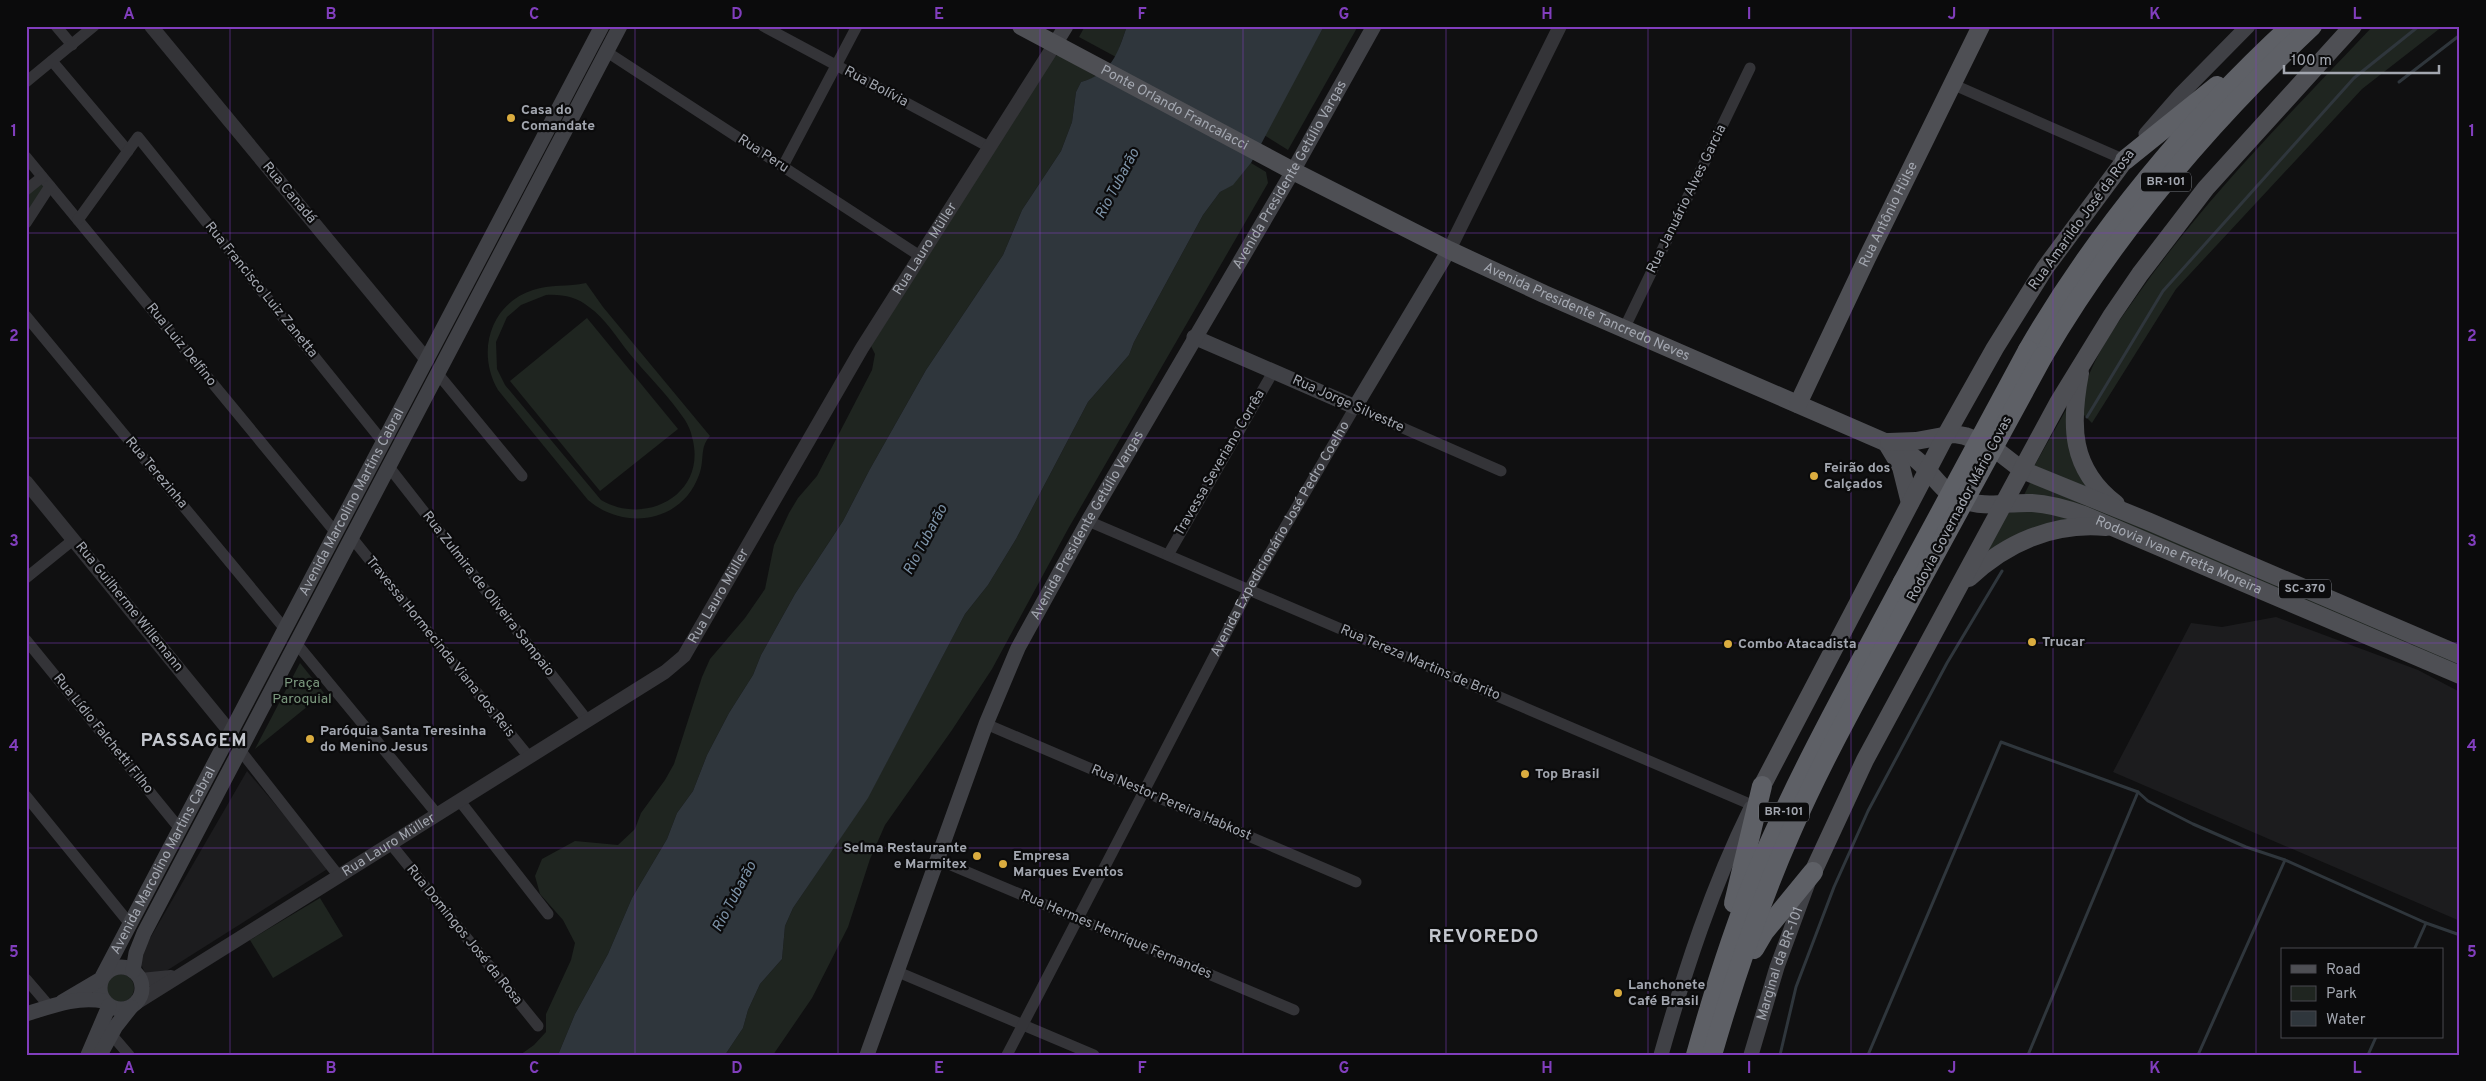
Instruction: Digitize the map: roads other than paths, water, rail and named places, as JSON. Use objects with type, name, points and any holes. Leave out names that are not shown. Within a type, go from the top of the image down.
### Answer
[{"type":"highway","name":"Rodovia Governador Mário Covas","points":[[2036,353],[2174,172],[2246,92],[2312,26]]},
{"type":"highway","points":[[2125,160],[2288,29]]},
{"type":"highway","name":"Rodovia Governador Mário Covas","points":[[1696,1055],[1740,916],[1778,824],[1820,737],[1910,586],[2086,262],[2153,174],[2238,78],[2288,29]]},
{"type":"highway","name":"Rodovia Governador Mário Covas","points":[[1712,1055],[1756,918],[1791,831],[1910,586]]},
{"type":"highway","points":[[1704,1026],[1762,786]]},
{"type":"highway","points":[[1722,1020],[1764,932],[1813,872]]},
{"type":"main road","name":"Avenida Marcolino Martins Cabral","points":[[102,979],[602,26]]},
{"type":"main road","name":"Avenida Marcolino Martins Cabral","points":[[137,976],[136,953],[144,933],[620,26]]},
{"type":"main road","name":"Ponte Orlando Francalacci","points":[[1021,26],[1286,168]]},
{"type":"main road","name":"Rua Lauro Müller","points":[[1055,44],[1066,26]]},
{"type":"main road","name":"Avenida Presidente Getúlio Vargas","points":[[868,1055],[986,724],[1018,648],[1088,521],[1194,337],[1286,168],[1374,26]]},
{"type":"main road","name":"Rua Antônio Hülse","points":[[1798,404],[1981,26]]},
{"type":"main road","name":"Rua Amarildo José da Rosa","points":[[1946,435],[2003,334],[2045,268],[2125,160],[2181,94],[2248,26]]},
{"type":"main road","points":[[1813,872],[1865,760],[2082,362],[2140,274],[2175,226],[2233,157],[2306,80],[2353,26]]},
{"type":"main road","name":"Avenida Presidente Tancredo Neves","points":[[1286,168],[1449,250],[1624,329],[1886,442],[1912,456],[1928,470]]},
{"type":"main road","points":[[520,183],[534,190]]},
{"type":"main road","name":"Avenida Expedicionário José Pedro Coelho","points":[[1355,407],[1449,250]]},
{"type":"main road","name":"Rua Jorge Silvestre","points":[[1194,337],[1355,407]]},
{"type":"main road","points":[[426,360],[438,374]]},
{"type":"main road","points":[[2082,362],[2074,419],[2074,438],[2079,455],[2094,482],[2107,498],[2120,507],[2150,522]]},
{"type":"main road","points":[[1661,1055],[1698,932],[1718,878],[1752,805],[1946,435],[1964,436],[1984,442],[2022,470]]},
{"type":"main road","name":"Avenida Presidente Tancredo Neves","points":[[1886,442],[1916,441],[1946,435]]},
{"type":"main road","points":[[1886,442],[1905,476],[1910,503]]},
{"type":"main road","points":[[1928,470],[1947,491],[1960,499],[1980,506],[2003,506]]},
{"type":"main road","name":"Rodovia Ivane Fretta Moreira","points":[[2022,470],[2150,522],[2460,655]]},
{"type":"main road","name":"Rodovia Ivane Fretta Moreira","points":[[2003,506],[2030,503],[2047,505],[2084,515],[2460,675]]},
{"type":"main road","points":[[1957,589],[1997,554],[2027,538],[2049,531],[2086,526],[2104,527],[2127,532]]},
{"type":"main road","points":[[285,629],[296,643]]},
{"type":"main road","name":"Marginal da BR-101","points":[[1750,1055],[1777,967],[1813,872]]},
{"type":"main road","points":[[88,1055],[106,1004],[99,990],[102,979],[106,973],[119,967],[137,976],[142,993],[111,1034],[100,1055]]},
{"type":"main road","points":[[56,1004],[102,979]]},
{"type":"main road","points":[[26,1014],[56,1004],[85,999],[120,1009],[133,1005]]},
{"type":"street","points":[[56,26],[72,45]]},
{"type":"street","points":[[26,82],[94,26]]},
{"type":"street","name":"Rua Canadá","points":[[151,26],[426,360]]},
{"type":"street","name":"Rua Bolívia","points":[[763,26],[989,147]]},
{"type":"street","points":[[783,166],[857,26]]},
{"type":"street","name":"Avenida Expedicionário José Pedro Coelho","points":[[1449,250],[1560,26]]},
{"type":"street","name":"Rua Lauro Müller","points":[[133,1005],[665,672],[684,656],[842,382],[1055,44]]},
{"type":"street","name":"Rua Peru","points":[[607,52],[920,256]]},
{"type":"street","points":[[52,61],[128,151],[78,220]]},
{"type":"street","name":"Rua Januário Alves Garcia","points":[[1624,329],[1750,68]]},
{"type":"street","points":[[1952,84],[2125,160]]},
{"type":"street","name":"Rua Francisco Luiz Zanetta","points":[[128,151],[138,138],[384,442]]},
{"type":"street","name":"Rua Luiz Delfino","points":[[26,157],[336,533]]},
{"type":"street","points":[[26,190],[42,177]]},
{"type":"street","points":[[26,223],[50,186]]},
{"type":"street","name":"Rua Terezinha","points":[[26,316],[285,629]]},
{"type":"street","name":"Travessa Severiano Corrêa","points":[[1168,555],[1274,372]]},
{"type":"street","points":[[438,374],[522,476]]},
{"type":"street","name":"Avenida Expedicionário José Pedro Coelho","points":[[1007,1055],[1249,590],[1355,407]]},
{"type":"street","name":"Rua Jorge Silvestre","points":[[1355,407],[1501,471]]},
{"type":"street","name":"Rua Zulmira de Oliveira Sampaio","points":[[389,467],[587,720]]},
{"type":"street","name":"Rua Guilherme Willemann","points":[[26,482],[231,732]]},
{"type":"street","name":"Rua Tereza Martins de Brito","points":[[1088,521],[1752,805]]},
{"type":"street","name":"Travessa Hormecinda Viana dos Reis","points":[[352,538],[529,756]]},
{"type":"street","points":[[26,578],[73,540]]},
{"type":"street","name":"Rua Lídio Falchetti Filho","points":[[26,640],[180,829]]},
{"type":"street","points":[[296,643],[437,814]]},
{"type":"street","name":"Rua Nestor Pereira Habkost","points":[[986,724],[1356,882]]},
{"type":"street","points":[[240,750],[338,875]]},
{"type":"street","points":[[26,796],[130,924]]},
{"type":"street","points":[[459,800],[548,914]]},
{"type":"street","name":"Rua Domingos José da Rosa","points":[[390,843],[538,1026]]},
{"type":"street","name":"Rua Hermes Henrique Fernandes","points":[[939,860],[1294,1010]]},
{"type":"street","points":[[898,972],[1094,1055]]},
{"type":"street","name":"Rua Lauro Müller","points":[[137,976],[177,976]]},
{"type":"street","points":[[26,978],[56,1004]]},
{"type":"street","points":[[111,1034],[129,1055]]},
{"type":"water","name":"Rio Tubarão","points":[[1127,26],[1324,26],[1251,163],[1233,185],[1220,192],[1203,215],[1134,342],[1129,355],[1088,402],[1016,539],[988,585],[965,614],[868,798],[793,908],[785,926],[782,959],[760,984],[748,1010],[743,1028],[725,1055],[558,1055],[575,1014],[608,954],[632,898],[667,839],[677,813],[693,791],[707,755],[729,713],[753,675],[761,655],[795,594],[843,521],[926,370],[1003,255],[1022,210],[1061,151],[1072,122],[1076,92],[1081,82],[1100,74],[1107,68],[1120,46]]},
{"type":"waterway","points":[[2087,417],[2163,291],[2354,78],[2419,26]]},
{"type":"waterway","points":[[2399,82],[2460,35]]},
{"type":"waterway","points":[[1780,1055],[1796,987],[1834,887],[1868,811],[1947,663],[2002,571]]},
{"type":"waterway","points":[[1868,1055],[2001,742],[2138,792],[2148,801],[2193,824],[2246,847],[2285,860],[2426,923],[2460,935]]},
{"type":"waterway","points":[[2028,1055],[2138,792]]},
{"type":"waterway","points":[[2198,1055],[2285,860]]},
{"type":"waterway","points":[[2415,948],[2426,923]]},
{"type":"waterway","points":[[2368,1055],[2376,1038]]},
{"type":"place","name":"Casa do Comandate","points":[[511,118]]},
{"type":"place","name":"Feirão dos Calçados","points":[[1814,476]]},
{"type":"place","name":"Trucar","points":[[2032,642]]},
{"type":"place","name":"Combo Atacadista","points":[[1728,644]]},
{"type":"place","name":"Paróquia Santa Teresinha do Menino Jesus","points":[[310,739]]},
{"type":"place","name":"Top Brasil","points":[[1525,774]]},
{"type":"place","name":"Selma Restaurante e Marmitex","points":[[977,856]]},
{"type":"place","name":"Empresa Marques Eventos","points":[[1003,864]]},
{"type":"place","name":"Lanchonete Café Brasil","points":[[1618,993]]},
{"type":"district","name":"PASSAGEM","points":[[194,741]]},
{"type":"district","name":"REVOREDO","points":[[1484,937]]},
{"type":"park label","name":"Praça Paroquial","points":[[302,692]]}]
